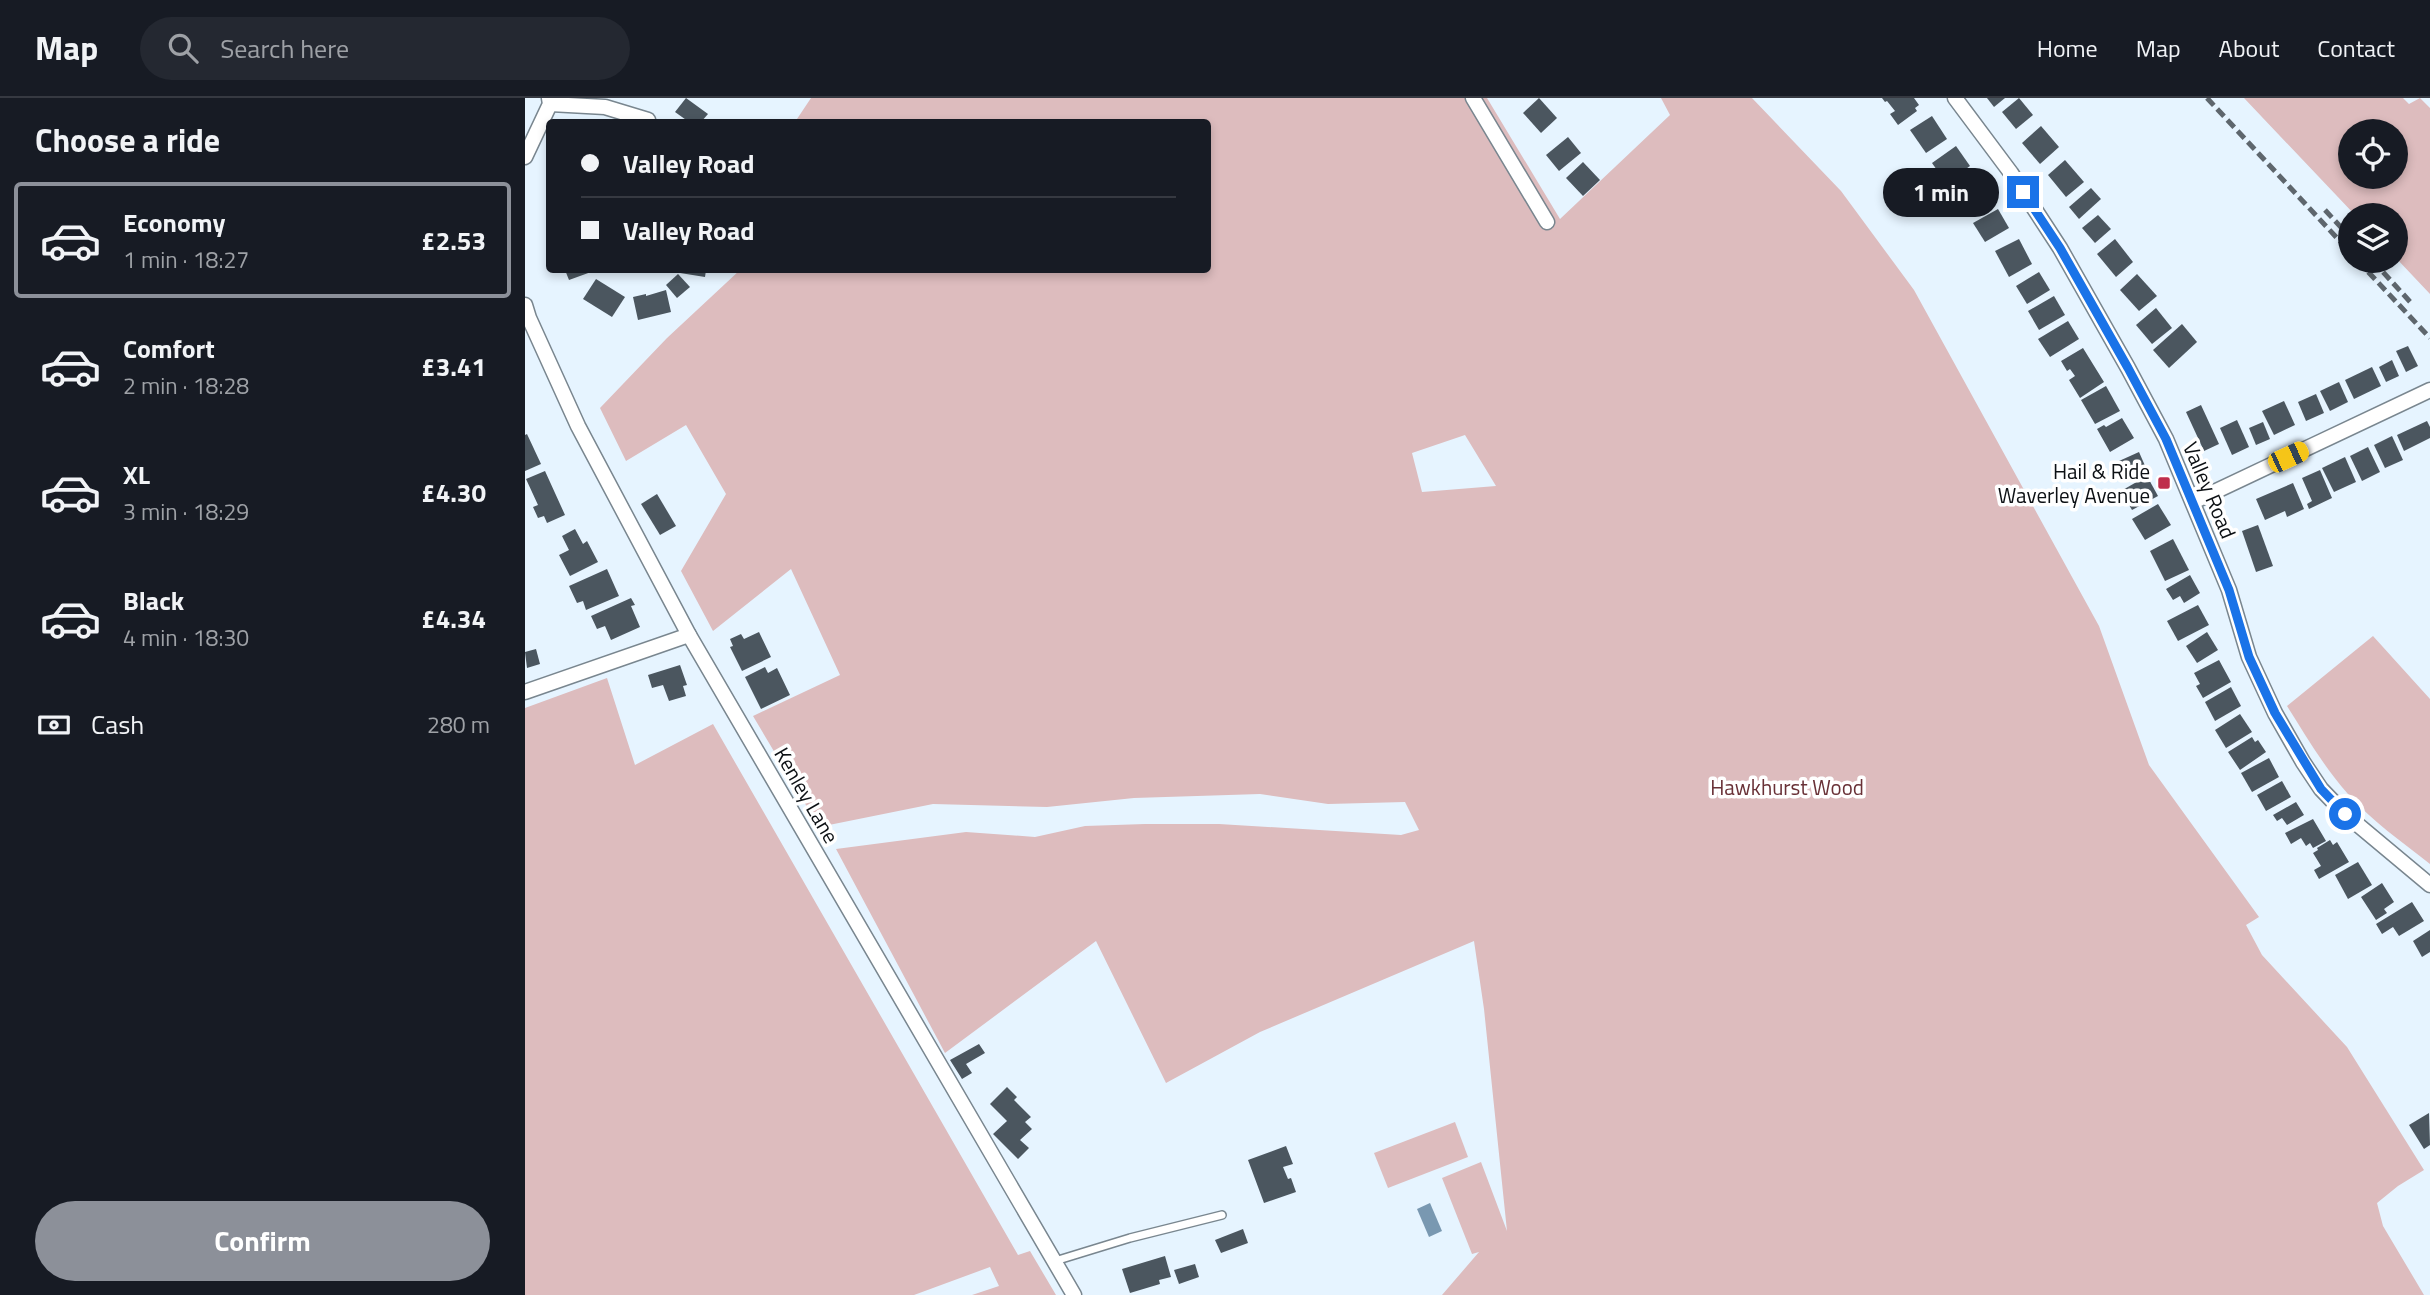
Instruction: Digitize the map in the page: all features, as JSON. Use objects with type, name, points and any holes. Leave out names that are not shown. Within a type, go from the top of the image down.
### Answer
[{"type":"street","points":[[1473,98],[1547,222]]},
{"type":"street","name":"Valley Road","points":[[1955,98],[2011,173],[2060,248],[2159,427],[2229,590],[2249,657],[2275,713],[2303,762],[2321,789],[2345,814],[2430,885]]},
{"type":"street","points":[[525,157],[550,101],[604,107],[641,119]]},
{"type":"street","name":"Kenley Lane","points":[[525,305],[578,426],[689,635],[1075,1295]]},
{"type":"street","points":[[2193,502],[2430,390]]},
{"type":"street","points":[[525,692],[689,635]]},
{"type":"lane","points":[[1055,1261],[1130,1238],[1222,1215]]},
{"type":"green space","name":"Hawkhurst Wood","points":[[811,98],[1487,98],[1560,219],[1670,115],[1661,98],[1752,98],[1841,191],[1914,290],[2099,626],[2149,765],[2259,917],[2246,925],[2262,955],[2347,1047],[2424,1170],[2377,1203],[2383,1226],[2424,1295],[1442,1295],[1479,1252],[1472,1254],[1442,1178],[1481,1162],[1507,1231],[1484,1009],[1474,941],[1260,1032],[1166,1083],[1096,941],[945,1053],[836,849],[966,832],[1035,837],[1085,826],[1145,824],[1219,824],[1401,835],[1419,830],[1405,802],[1328,804],[1260,794],[1134,798],[1047,807],[933,804],[819,827],[753,716],[840,675],[791,569],[713,631],[681,571],[726,494],[686,425],[626,461],[600,408],[667,338],[737,273],[1211,273],[1211,119],[797,119]],"holes":[[[1465,435],[1496,486],[1422,492],[1412,453]]]},
{"type":"green space","points":[[2244,98],[2403,98],[2409,104],[2420,98],[2430,108],[2430,294],[2408,271],[2408,203],[2344,203]]},
{"type":"green space","points":[[2373,636],[2430,699],[2430,864],[2357,804],[2323,762],[2287,706]]},
{"type":"green space","points":[[607,678],[635,765],[713,724],[1018,1255],[1030,1251],[1056,1295],[972,1295],[999,1286],[990,1267],[914,1295],[525,1295],[525,708]]},
{"type":"green space","points":[[1455,1122],[1468,1157],[1388,1188],[1374,1153]]},
{"type":"water","points":[[1430,1203],[1442,1231],[1429,1237],[1417,1209]]},
{"type":"building","points":[[686,98],[708,114],[704,119],[685,119],[675,112]]},
{"type":"building","points":[[1539,98],[1557,118],[1541,133],[1523,113]]},
{"type":"building","points":[[1882,98],[1914,98],[1919,105],[1915,108],[1917,111],[1898,125],[1890,114],[1895,111]]},
{"type":"building","points":[[1987,98],[2005,98],[1994,107]]},
{"type":"building","points":[[2019,98],[2033,115],[2016,129],[2002,112]]},
{"type":"building","points":[[1932,116],[1947,139],[1926,153],[1910,130]]},
{"type":"building","points":[[2041,126],[2059,147],[2040,164],[2022,143]]},
{"type":"building","points":[[1568,137],[1581,153],[1559,171],[1546,155]]},
{"type":"building","points":[[1956,146],[1970,166],[1946,183],[1932,163]]},
{"type":"building","points":[[2065,160],[2084,182],[2066,197],[2048,175]]},
{"type":"building","points":[[1583,162],[1600,180],[1583,196],[1566,178]]},
{"type":"building","points":[[1973,179],[1989,201],[1968,215],[1953,192]]},
{"type":"building","points":[[2091,188],[2101,199],[2079,219],[2069,207]]},
{"type":"building","points":[[1998,209],[2009,228],[1985,242],[1973,223]]},
{"type":"building","points":[[2098,215],[2111,229],[2095,243],[2082,228]]},
{"type":"building","points":[[2019,239],[2032,264],[2009,277],[1995,251]]},
{"type":"building","points":[[2115,239],[2133,262],[2116,277],[2097,254]]},
{"type":"building","points":[[2039,272],[2050,290],[2027,304],[2016,286]]},
{"type":"building","points":[[566,273],[588,273],[569,280]]},
{"type":"building","points":[[680,273],[706,273],[705,277]]},
{"type":"building","points":[[678,274],[690,287],[677,298],[666,285]]},
{"type":"building","points":[[2137,274],[2157,296],[2139,311],[2120,290]]},
{"type":"building","points":[[596,279],[625,297],[612,317],[583,299]]},
{"type":"building","points":[[666,290],[671,312],[638,320],[633,297]]},
{"type":"building","points":[[2054,296],[2065,315],[2039,330],[2028,311]]},
{"type":"building","points":[[2156,308],[2172,328],[2152,344],[2136,325]]},
{"type":"building","points":[[2068,321],[2079,339],[2050,357],[2038,339]]},
{"type":"building","points":[[2182,324],[2197,342],[2169,368],[2153,350]]},
{"type":"building","points":[[2408,346],[2418,366],[2406,372],[2396,351]]},
{"type":"building","points":[[2083,348],[2104,382],[2080,398],[2069,380],[2075,376],[2070,369],[2067,371],[2061,361]]},
{"type":"building","points":[[2392,360],[2399,376],[2386,382],[2379,367]]},
{"type":"building","points":[[2372,367],[2381,386],[2354,399],[2345,380]]},
{"type":"building","points":[[2339,382],[2348,402],[2330,411],[2320,391]]},
{"type":"building","points":[[2106,386],[2120,411],[2095,424],[2081,400]]},
{"type":"building","points":[[2316,394],[2324,413],[2306,421],[2298,402]]},
{"type":"building","points":[[2284,401],[2295,425],[2274,435],[2262,411]]},
{"type":"building","points":[[2201,405],[2219,444],[2204,451],[2186,412]]},
{"type":"building","points":[[2122,418],[2134,438],[2110,452],[2097,429]]},
{"type":"building","points":[[2237,420],[2249,447],[2232,455],[2220,428]]},
{"type":"building","points":[[2427,421],[2430,438],[2404,451],[2397,435]]},
{"type":"building","points":[[2263,422],[2270,439],[2256,445],[2249,428]]},
{"type":"building","points":[[527,434],[541,464],[525,471],[525,435]]},
{"type":"building","points":[[2392,436],[2403,460],[2385,468],[2374,445]]},
{"type":"building","points":[[2368,447],[2380,472],[2362,481],[2350,456]]},
{"type":"building","points":[[2139,452],[2146,468],[2126,477],[2119,461]]},
{"type":"building","points":[[2345,457],[2356,482],[2334,492],[2322,468]]},
{"type":"building","points":[[2320,470],[2332,498],[2309,509],[2307,504],[2312,501],[2302,478]]},
{"type":"building","points":[[545,471],[565,515],[547,523],[544,516],[538,518],[533,507],[538,505],[526,479]]},
{"type":"building","points":[[2147,476],[2158,496],[2132,510],[2121,491]]},
{"type":"building","points":[[2293,483],[2304,509],[2287,517],[2285,511],[2265,520],[2256,499]]},
{"type":"building","points":[[657,494],[676,526],[660,535],[641,504]]},
{"type":"building","points":[[2158,504],[2171,525],[2145,540],[2132,519]]},
{"type":"building","points":[[2258,525],[2273,566],[2256,572],[2242,531]]},
{"type":"building","points":[[575,529],[583,544],[587,541],[598,562],[570,576],[559,555],[569,550],[562,536]]},
{"type":"building","points":[[2173,539],[2189,570],[2165,581],[2150,551]]},
{"type":"building","points":[[607,569],[619,596],[586,610],[583,601],[577,603],[569,586]]},
{"type":"building","points":[[2190,575],[2200,593],[2184,603],[2180,596],[2173,600],[2166,589]]},
{"type":"building","points":[[631,598],[635,605],[631,606],[640,627],[611,640],[605,626],[597,629],[591,616]]},
{"type":"building","points":[[2198,605],[2209,625],[2178,641],[2167,621]]},
{"type":"building","points":[[759,632],[771,657],[742,671],[730,647],[733,646],[730,639],[741,634],[744,639]]},
{"type":"building","points":[[2207,632],[2218,650],[2197,663],[2186,646]]},
{"type":"building","points":[[536,649],[540,664],[527,668],[525,652]]},
{"type":"building","points":[[2219,660],[2231,682],[2203,698],[2196,686],[2200,684],[2194,673]]},
{"type":"building","points":[[680,665],[687,685],[683,686],[686,696],[669,701],[663,685],[652,688],[648,675]]},
{"type":"building","points":[[765,667],[768,673],[777,668],[790,695],[761,709],[745,677]]},
{"type":"building","points":[[2231,687],[2241,706],[2215,721],[2205,702]]},
{"type":"building","points":[[2240,714],[2252,732],[2226,748],[2215,730]]},
{"type":"building","points":[[2252,737],[2255,742],[2258,740],[2266,752],[2240,770],[2228,752]]},
{"type":"building","points":[[2269,758],[2279,777],[2252,792],[2241,773]]},
{"type":"building","points":[[2282,781],[2291,797],[2266,811],[2257,795]]},
{"type":"building","points":[[2296,802],[2304,815],[2287,825],[2282,818],[2277,821],[2273,815]]},
{"type":"building","points":[[2313,819],[2326,841],[2313,848],[2310,843],[2306,846],[2301,838],[2291,844],[2285,833]]},
{"type":"building","points":[[2330,840],[2333,845],[2337,842],[2349,862],[2319,879],[2314,870],[2321,866],[2313,853]]},
{"type":"building","points":[[2358,862],[2372,885],[2348,899],[2335,875]]},
{"type":"building","points":[[2382,883],[2394,902],[2384,909],[2387,913],[2376,920],[2361,897]]},
{"type":"building","points":[[2412,902],[2424,921],[2399,936],[2393,927],[2382,934],[2376,924]]},
{"type":"building","points":[[2430,930],[2430,952],[2422,957],[2413,941]]},
{"type":"building","points":[[979,1044],[985,1053],[966,1064],[972,1073],[962,1079],[950,1060]]},
{"type":"building","points":[[1007,1087],[1017,1097],[1014,1100],[1031,1117],[1025,1122],[1032,1129],[1020,1140],[1029,1148],[1018,1159],[993,1134],[1007,1121],[990,1104]]},
{"type":"building","points":[[2429,1113],[2430,1145],[2424,1149],[2409,1125]]},
{"type":"building","points":[[1286,1146],[1293,1164],[1283,1167],[1296,1192],[1264,1203],[1248,1160]]},
{"type":"building","points":[[1243,1229],[1248,1243],[1221,1253],[1215,1240]]},
{"type":"building","points":[[1165,1256],[1171,1277],[1159,1280],[1160,1284],[1130,1293],[1122,1269]]},
{"type":"building","points":[[1195,1264],[1199,1277],[1179,1284],[1174,1270]]},
{"type":"railway","points":[[2207,98],[2338,239]]},
{"type":"railway","points":[[2325,210],[2338,224]]},
{"type":"railway","points":[[2369,273],[2430,338]]},
{"type":"railway","points":[[2384,273],[2413,305]]},
{"type":"place","name":"Hail & Ride Waverley Avenue","points":[[2164,483]]},
{"type":"route","points":[[2023,192],[2060,248],[2166,439],[2229,590],[2249,657],[2275,713],[2321,789],[2345,814]]}]
